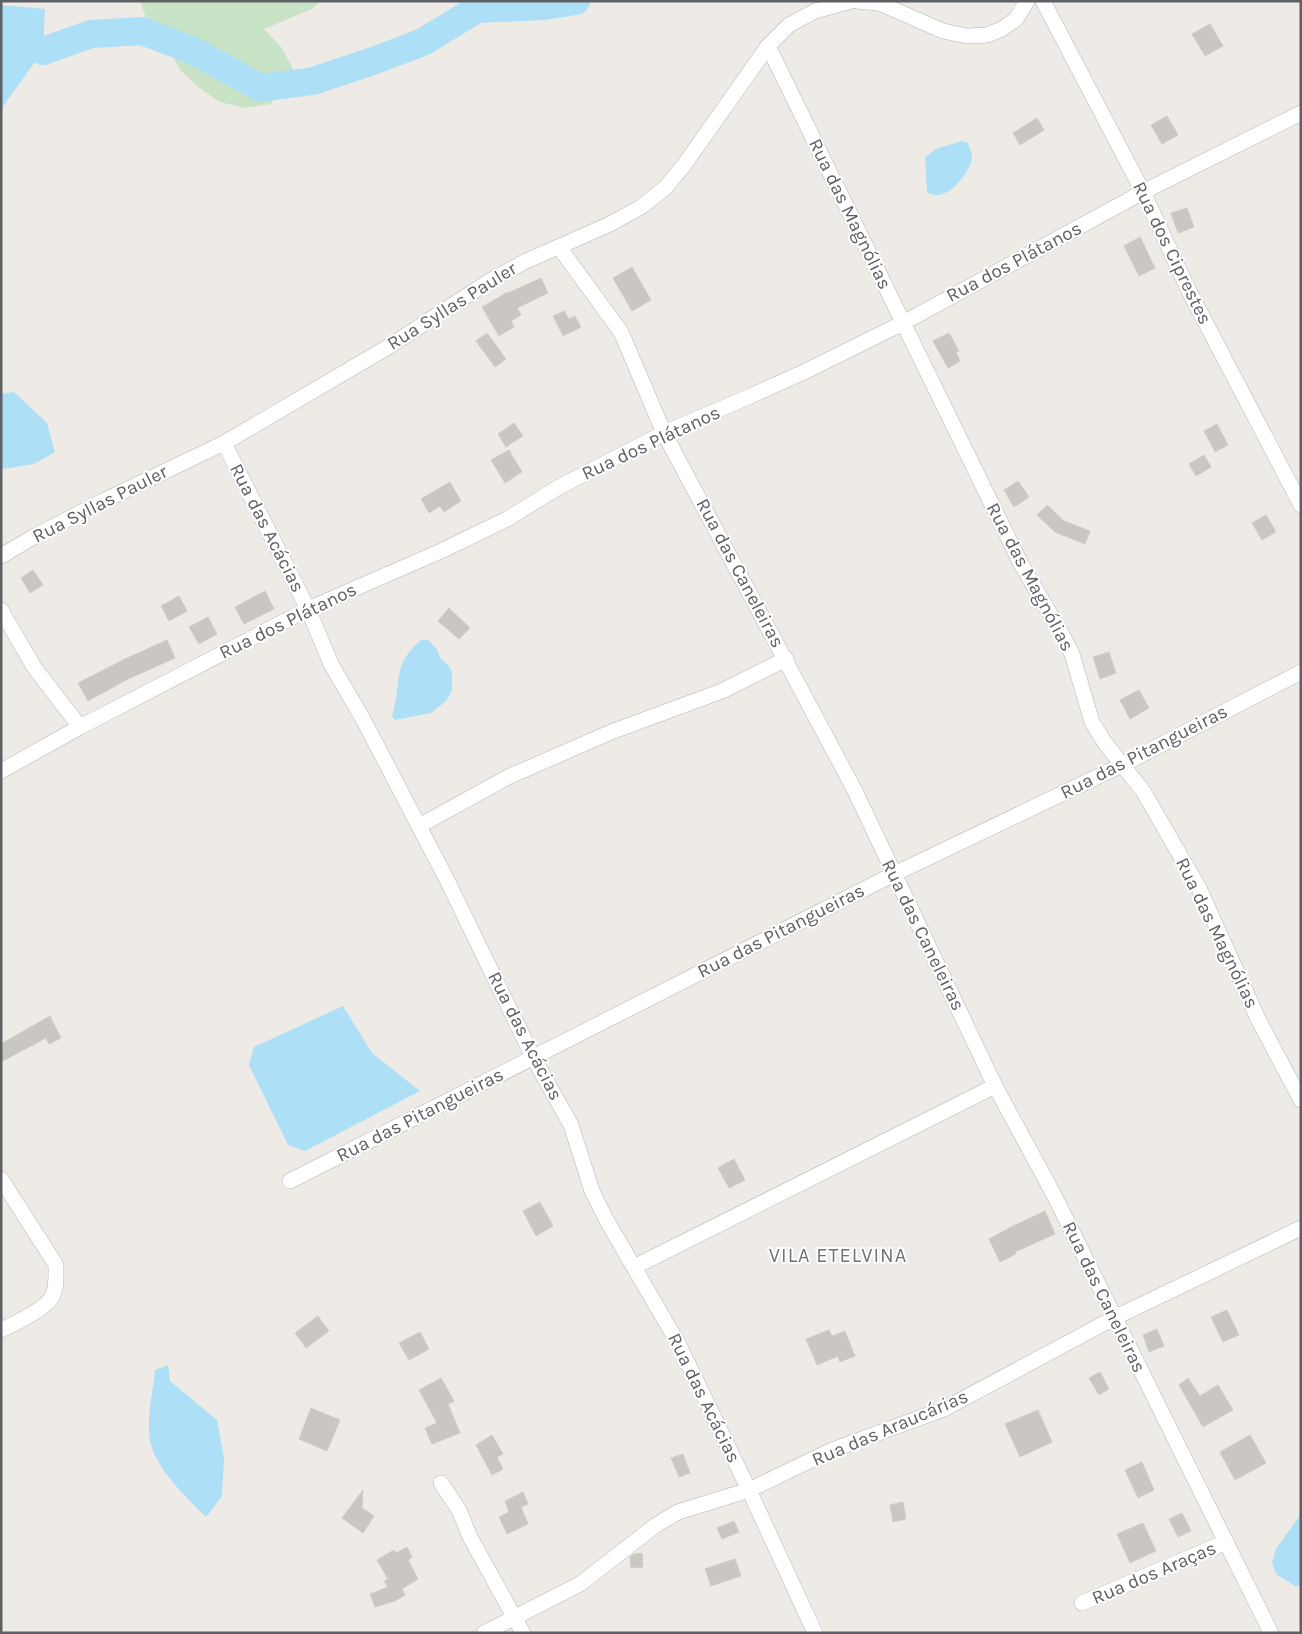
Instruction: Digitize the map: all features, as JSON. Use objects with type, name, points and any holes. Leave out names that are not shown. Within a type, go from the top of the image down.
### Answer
[{"type":"street","name":"Rua Syllas Pauler","points":[[1,556],[103,501],[224,443],[388,347],[488,282],[524,262],[633,211],[665,188],[684,165],[768,46],[789,25],[812,6],[851,1]]},
{"type":"street","points":[[856,1],[879,3],[943,31],[967,36],[987,34],[1002,28],[1016,18],[1027,1]]},
{"type":"street","name":"Rua dos Ciprestes","points":[[1043,1],[1143,192],[1189,291],[1301,505]]},
{"type":"street","name":"Rua das Magnólias","points":[[768,46],[1021,564],[1072,654],[1092,722],[1105,743],[1143,791],[1199,888],[1259,1021],[1301,1100]]},
{"type":"street","name":"Rua dos Plátanos","points":[[1,771],[80,727],[308,608],[441,551],[507,519],[559,487],[664,433],[804,372],[903,322],[1143,192],[1301,112]]},
{"type":"street","name":"Rua das Caneleiras","points":[[559,247],[621,332],[664,433],[854,789],[995,1086],[1055,1197],[1271,1633]]},
{"type":"street","name":"Rua das Acácias","points":[[224,443],[308,608],[331,664],[364,721],[419,826],[533,1057],[571,1125],[592,1191],[607,1221],[678,1343],[815,1633]]},
{"type":"street","points":[[1,610],[34,668],[80,727]]},
{"type":"street","points":[[419,826],[508,777],[611,732],[722,691],[786,659]]},
{"type":"street","name":"Rua das Pitangueiras","points":[[290,1181],[894,874],[1122,765],[1301,672]]},
{"type":"street","points":[[634,1267],[995,1086]]},
{"type":"street","points":[[1,1179],[56,1265],[57,1280],[52,1297],[42,1306],[1,1330]]},
{"type":"street","name":"Rua das Araucárias","points":[[484,1633],[580,1584],[656,1525],[678,1512],[749,1490],[832,1450],[944,1409],[1114,1318],[1301,1228]]},
{"type":"street","points":[[441,1483],[458,1510],[470,1537],[524,1633]]},
{"type":"street","name":"Rua dos Araças","points":[[1082,1603],[1226,1542]]},
{"type":"green space","points":[[140,1],[320,1],[312,9],[264,29],[282,48],[293,69],[271,104],[245,108],[220,102],[198,87],[180,70],[168,47],[150,29]]},
{"type":"water","points":[[1,5],[45,9],[43,51],[1,109]]},
{"type":"water","points":[[962,141],[968,143],[972,155],[966,173],[950,190],[939,195],[927,193],[925,157],[938,148]]},
{"type":"water","points":[[14,392],[47,423],[55,452],[34,464],[3,469],[1,468],[1,394]]},
{"type":"water","points":[[421,640],[428,640],[437,649],[440,658],[449,666],[452,672],[452,691],[446,701],[431,713],[395,720],[392,716],[401,667],[405,658]]},
{"type":"water","points":[[343,1006],[372,1053],[420,1091],[305,1151],[288,1145],[249,1065],[254,1047]]},
{"type":"water","points":[[168,1365],[170,1381],[217,1420],[224,1458],[222,1496],[206,1517],[161,1467],[151,1444],[149,1416],[155,1370]]},
{"type":"water","points":[[1301,1514],[1301,1586],[1295,1586],[1276,1574],[1272,1562],[1276,1549]]},
{"type":"building","points":[[1210,24],[1223,46],[1205,56],[1192,34]]},
{"type":"building","points":[[1167,116],[1178,135],[1162,144],[1151,125]]},
{"type":"building","points":[[1037,118],[1044,130],[1020,145],[1013,133]]},
{"type":"building","points":[[1187,208],[1194,227],[1178,233],[1171,213]]},
{"type":"building","points":[[1140,237],[1155,268],[1139,276],[1124,246]]},
{"type":"building","points":[[632,267],[651,300],[632,311],[613,278]]},
{"type":"building","points":[[541,278],[548,293],[517,308],[521,315],[511,321],[514,327],[499,336],[482,307],[508,292]]},
{"type":"building","points":[[564,311],[569,319],[575,316],[581,327],[563,336],[553,316]]},
{"type":"building","points":[[487,333],[506,359],[495,367],[476,341]]},
{"type":"building","points":[[949,333],[959,351],[956,352],[960,361],[948,368],[933,341]]},
{"type":"building","points":[[514,423],[523,436],[506,447],[498,434]]},
{"type":"building","points":[[1217,424],[1228,445],[1215,452],[1204,431]]},
{"type":"building","points":[[509,450],[522,472],[505,483],[491,460]]},
{"type":"building","points":[[1204,455],[1211,467],[1196,476],[1189,464]]},
{"type":"building","points":[[1018,481],[1029,497],[1014,507],[1004,490]]},
{"type":"building","points":[[450,482],[461,501],[444,512],[440,506],[429,513],[421,499]]},
{"type":"building","points":[[1047,505],[1064,521],[1090,531],[1085,544],[1055,532],[1037,515]]},
{"type":"building","points":[[1266,515],[1276,532],[1262,540],[1252,523]]},
{"type":"building","points":[[33,570],[43,585],[30,593],[21,578]]},
{"type":"building","points":[[265,591],[274,609],[244,624],[235,607]]},
{"type":"building","points":[[179,596],[187,611],[169,621],[161,606]]},
{"type":"building","points":[[449,608],[470,628],[459,639],[438,621]]},
{"type":"building","points":[[208,617],[217,634],[199,644],[189,627]]},
{"type":"building","points":[[167,640],[175,658],[128,679],[88,701],[78,683]]},
{"type":"building","points":[[1109,652],[1116,673],[1100,679],[1093,657]]},
{"type":"building","points":[[1139,690],[1149,708],[1130,719],[1120,700]]},
{"type":"building","points":[[50,1016],[61,1038],[49,1044],[46,1038],[1,1062],[1,1044]]},
{"type":"building","points":[[734,1159],[745,1180],[729,1188],[718,1168]]},
{"type":"building","points":[[540,1202],[553,1226],[536,1236],[523,1211]]},
{"type":"building","points":[[1045,1211],[1055,1234],[1015,1252],[1016,1254],[1000,1262],[989,1239]]},
{"type":"building","points":[[1227,1310],[1239,1335],[1223,1342],[1211,1317]]},
{"type":"building","points":[[318,1316],[329,1331],[306,1348],[295,1333]]},
{"type":"building","points":[[1157,1329],[1164,1346],[1149,1352],[1143,1335]]},
{"type":"building","points":[[829,1330],[832,1336],[845,1331],[855,1356],[840,1362],[838,1356],[817,1365],[806,1339]]},
{"type":"building","points":[[420,1332],[429,1349],[409,1360],[399,1343]]},
{"type":"building","points":[[1100,1372],[1109,1389],[1099,1395],[1089,1378]]},
{"type":"building","points":[[441,1378],[454,1401],[448,1404],[460,1433],[432,1444],[425,1428],[437,1423],[419,1390]]},
{"type":"building","points":[[1188,1378],[1200,1396],[1218,1385],[1233,1410],[1203,1427],[1179,1385]]},
{"type":"building","points":[[311,1408],[340,1420],[327,1451],[299,1439]]},
{"type":"building","points":[[1038,1410],[1052,1442],[1020,1457],[1005,1424]]},
{"type":"building","points":[[492,1435],[503,1454],[497,1457],[503,1469],[492,1475],[476,1445]]},
{"type":"building","points":[[1250,1435],[1266,1463],[1235,1480],[1220,1452]]},
{"type":"building","points":[[683,1454],[690,1473],[679,1477],[671,1458]]},
{"type":"building","points":[[1142,1462],[1154,1490],[1138,1498],[1125,1470]]},
{"type":"building","points":[[363,1490],[362,1508],[374,1516],[363,1533],[342,1518]]},
{"type":"building","points":[[523,1492],[528,1504],[521,1507],[528,1524],[507,1534],[499,1517],[509,1512],[505,1501]]},
{"type":"building","points":[[903,1502],[906,1519],[893,1522],[890,1505]]},
{"type":"building","points":[[1182,1513],[1191,1531],[1178,1537],[1169,1519]]},
{"type":"building","points":[[734,1521],[739,1532],[722,1539],[717,1528]]},
{"type":"building","points":[[1143,1523],[1156,1551],[1130,1563],[1117,1534]]},
{"type":"building","points":[[407,1547],[412,1557],[408,1560],[418,1579],[402,1589],[405,1595],[395,1601],[375,1607],[370,1594],[388,1587],[384,1581],[388,1579],[377,1560],[394,1550],[396,1553]]},
{"type":"building","points":[[642,1553],[643,1567],[631,1568],[630,1557],[634,1554]]},
{"type":"building","points":[[735,1559],[741,1576],[711,1586],[705,1569]]},
{"type":"waterway","points":[[43,51],[91,34],[142,31],[194,51],[261,88],[313,81],[373,61],[423,42],[477,9],[544,6],[576,1]]},
{"type":"district","name":"VILA ETELVINA","points":[[838,1255]]}]
